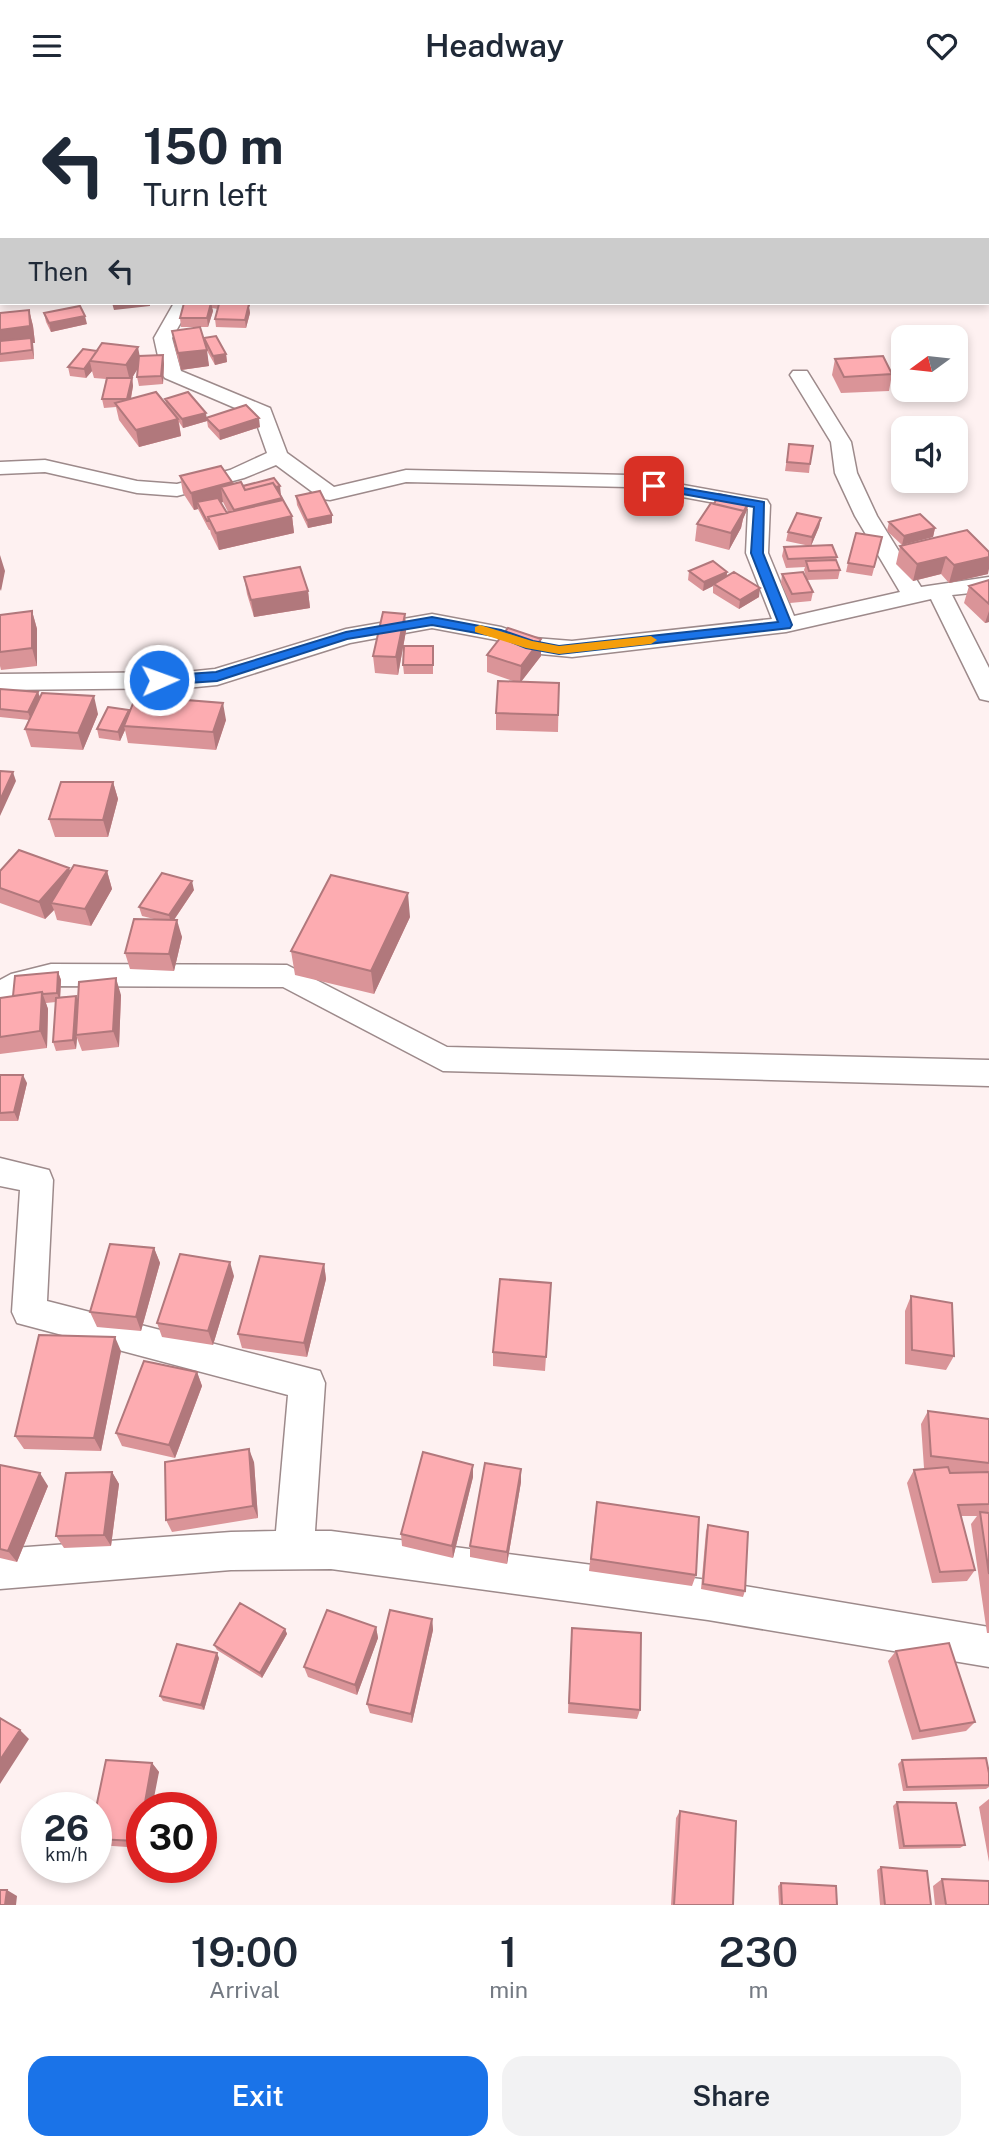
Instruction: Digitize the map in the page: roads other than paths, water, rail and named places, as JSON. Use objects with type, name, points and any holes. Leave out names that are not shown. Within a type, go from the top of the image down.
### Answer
[{"type":"street","points":[[182,305],[163,338],[173,374],[263,412],[278,456],[330,494],[406,476],[628,481],[760,505],[757,553],[786,625]]},
{"type":"street","points":[[800,375],[841,442],[846,473],[866,516],[914,596]]},
{"type":"street","points":[[0,468],[45,466],[137,487],[177,490],[237,474],[278,456]]},
{"type":"street","points":[[0,683],[186,680],[217,677],[346,636],[432,621],[501,634],[530,645],[559,650],[786,625],[938,590],[989,584]]},
{"type":"street","points":[[938,590],[989,693]]},
{"type":"street","points":[[0,995],[22,982],[51,975],[287,976],[443,1059],[989,1073]]},
{"type":"street","points":[[0,1171],[37,1180],[29,1312],[307,1383],[294,1551]]},
{"type":"street","points":[[0,1569],[231,1551],[331,1550],[708,1600],[989,1647]]}]
